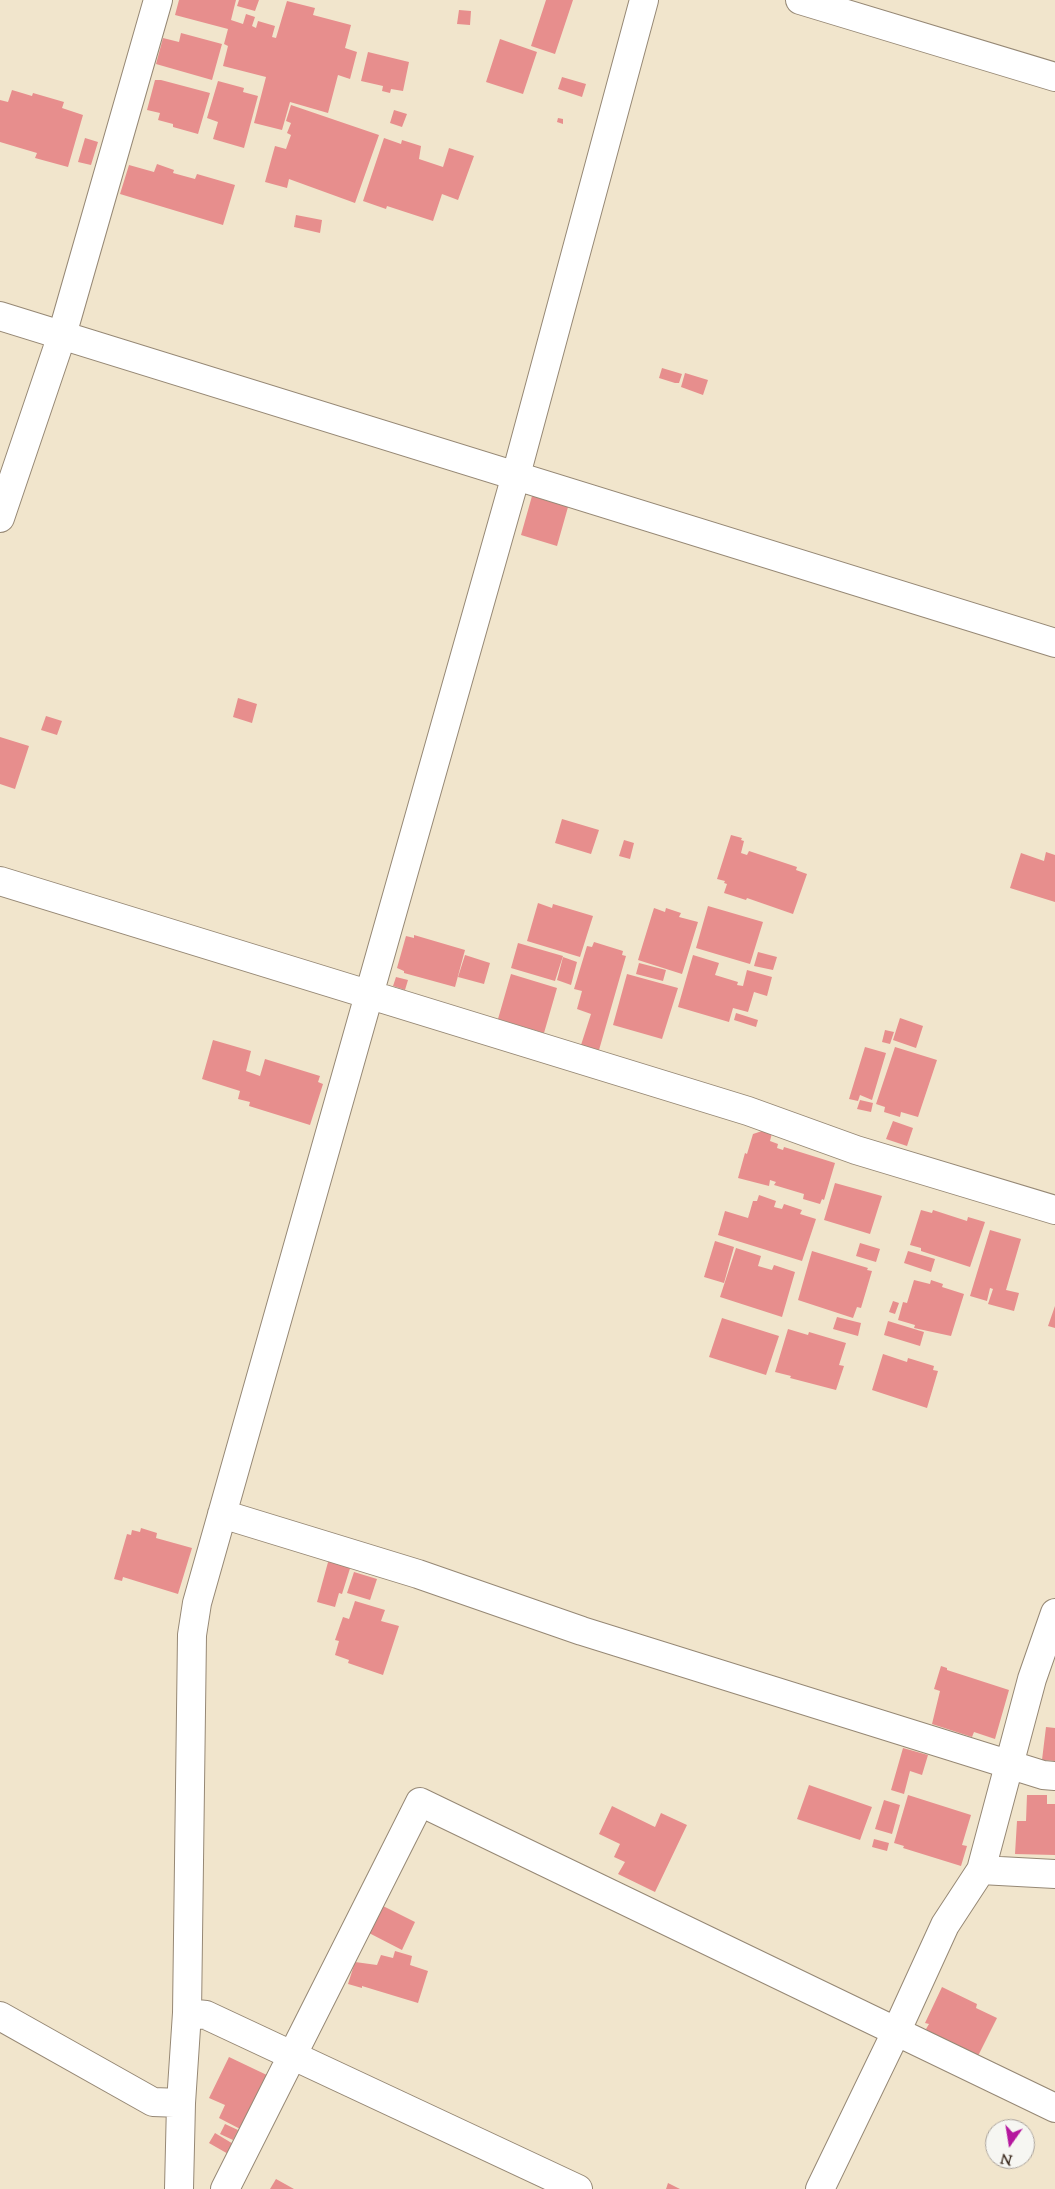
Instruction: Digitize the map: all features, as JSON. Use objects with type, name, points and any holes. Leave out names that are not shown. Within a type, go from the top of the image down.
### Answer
[{"type":"street","points":[[0,518],[62,335],[158,0]]},
{"type":"street","points":[[179,2189],[181,2103],[187,2013],[192,1635],[197,1603],[516,475],[644,0]]},
{"type":"street","points":[[800,0],[1055,77]]},
{"type":"street","points":[[0,316],[1055,643]]},
{"type":"street","points":[[0,881],[748,1111],[856,1150],[1055,1210]]},
{"type":"street","points":[[222,1514],[418,1574],[582,1631],[1043,1775],[1055,1776]]},
{"type":"street","points":[[820,2189],[897,2030],[945,1925],[981,1870],[1009,1764],[1044,1681],[1055,1613]]},
{"type":"street","points":[[225,2189],[420,1802],[897,2030],[1055,2108]]},
{"type":"street","points":[[981,1870],[1055,1874]]},
{"type":"street","points":[[187,2013],[206,2015],[578,2189]]},
{"type":"street","points":[[0,2016],[153,2102],[181,2103]]},
{"type":"building","points":[[179,0],[236,0],[231,20],[243,24],[246,14],[255,17],[252,26],[256,28],[258,21],[275,26],[272,37],[276,38],[287,1],[315,8],[313,15],[351,25],[345,48],[357,52],[350,79],[338,75],[328,113],[290,102],[282,130],[254,123],[266,77],[223,66],[228,46],[224,44],[228,29],[175,15]]},
{"type":"building","points":[[239,0],[259,0],[255,11],[237,6]]},
{"type":"building","points":[[546,0],[573,0],[555,54],[531,46]]},
{"type":"building","points":[[459,10],[471,11],[470,25],[457,24]]},
{"type":"building","points":[[181,33],[222,44],[212,80],[156,64],[163,38],[179,42]]},
{"type":"building","points":[[500,39],[537,52],[523,94],[486,82]]},
{"type":"building","points":[[368,52],[409,62],[403,91],[391,89],[390,93],[382,91],[383,86],[361,81]]},
{"type":"building","points":[[562,77],[586,84],[582,97],[558,89]]},
{"type":"building","points":[[155,80],[210,93],[198,134],[173,127],[173,124],[158,120],[160,113],[147,110]]},
{"type":"building","points":[[218,81],[244,88],[243,92],[258,96],[244,148],[213,139],[218,122],[207,118]]},
{"type":"building","points":[[12,90],[32,96],[33,93],[64,102],[62,108],[83,115],[68,167],[35,158],[37,153],[0,142],[0,100],[8,102]]},
{"type":"building","points":[[291,105],[379,135],[355,203],[289,179],[287,188],[265,182],[275,146],[286,149],[291,135],[287,133],[291,123],[286,121]]},
{"type":"building","points":[[394,110],[407,114],[402,127],[390,123]]},
{"type":"building","points":[[558,118],[563,119],[563,124],[557,122]]},
{"type":"building","points":[[85,138],[98,142],[91,165],[78,162]]},
{"type":"building","points":[[384,138],[401,144],[402,140],[421,146],[419,159],[443,167],[449,148],[474,156],[458,200],[442,194],[433,221],[387,206],[386,209],[363,201]]},
{"type":"building","points":[[157,164],[174,170],[173,173],[195,179],[197,174],[235,185],[223,225],[120,194],[129,165],[154,172]]},
{"type":"building","points":[[296,215],[322,220],[320,233],[294,227]]},
{"type":"building","points":[[662,368],[682,374],[679,383],[659,378]]},
{"type":"building","points":[[685,373],[708,380],[703,395],[681,387]]},
{"type":"building","points":[[532,496],[568,507],[557,546],[521,535]]},
{"type":"building","points":[[238,698],[257,704],[252,723],[233,717]]},
{"type":"building","points":[[46,716],[62,721],[57,735],[41,730]]},
{"type":"building","points":[[0,737],[29,746],[15,789],[0,784]]},
{"type":"building","points":[[562,819],[599,830],[591,854],[555,843]]},
{"type":"building","points":[[731,835],[742,838],[741,840],[744,841],[741,853],[747,855],[749,851],[797,867],[796,870],[807,874],[793,914],[747,898],[746,900],[724,893],[727,884],[724,883],[725,881],[717,879]]},
{"type":"building","points":[[624,840],[634,843],[630,859],[619,856]]},
{"type":"building","points":[[1046,852],[1055,855],[1055,902],[1010,888],[1021,853],[1044,861]]},
{"type":"building","points":[[538,903],[552,908],[553,904],[593,916],[580,957],[527,941]]},
{"type":"building","points":[[708,906],[763,922],[750,964],[696,948]]},
{"type":"building","points":[[654,908],[665,912],[666,908],[681,913],[679,917],[698,922],[682,974],[638,960]]},
{"type":"building","points":[[414,935],[465,950],[455,987],[404,973],[404,971],[397,968],[406,936],[414,938]]},
{"type":"building","points":[[594,942],[623,951],[622,955],[626,956],[599,1050],[581,1045],[591,1014],[577,1009],[582,991],[574,989],[587,946],[592,947]]},
{"type":"building","points":[[518,943],[563,956],[555,981],[511,968]]},
{"type":"building","points":[[758,952],[777,957],[773,970],[754,966]]},
{"type":"building","points":[[465,955],[490,963],[484,984],[458,977]]},
{"type":"building","points":[[693,955],[719,963],[715,975],[738,982],[737,985],[743,986],[747,970],[772,977],[767,996],[754,992],[748,1012],[733,1008],[729,1022],[678,1007]]},
{"type":"building","points":[[563,957],[577,962],[571,985],[557,980]]},
{"type":"building","points":[[639,963],[666,970],[663,981],[636,974]]},
{"type":"building","points":[[511,974],[557,988],[544,1033],[498,1019]]},
{"type":"building","points":[[627,974],[678,988],[662,1039],[613,1025]]},
{"type":"building","points":[[396,977],[408,980],[405,990],[393,986]]},
{"type":"building","points":[[736,1013],[758,1020],[756,1027],[734,1020]]},
{"type":"building","points":[[900,1018],[923,1026],[916,1048],[893,1040]]},
{"type":"building","points":[[885,1030],[894,1032],[890,1044],[882,1042]]},
{"type":"building","points":[[213,1040],[251,1051],[246,1071],[260,1076],[265,1059],[320,1076],[318,1082],[323,1084],[310,1125],[249,1106],[250,1102],[238,1099],[240,1091],[202,1079]]},
{"type":"building","points":[[865,1047],[886,1053],[872,1100],[860,1095],[858,1101],[849,1099]]},
{"type":"building","points":[[895,1047],[937,1060],[918,1117],[901,1112],[900,1117],[884,1112],[885,1107],[876,1104]]},
{"type":"building","points":[[860,1100],[873,1103],[871,1112],[857,1109]]},
{"type":"building","points":[[893,1121],[913,1128],[907,1146],[886,1139]]},
{"type":"building","points":[[762,1131],[772,1133],[770,1141],[778,1144],[777,1148],[783,1150],[784,1147],[835,1163],[824,1200],[822,1199],[820,1204],[803,1199],[804,1194],[774,1185],[776,1182],[770,1180],[769,1186],[738,1178],[753,1134]]},
{"type":"building","points":[[835,1183],[882,1196],[870,1234],[824,1220]]},
{"type":"building","points":[[759,1195],[776,1201],[774,1207],[782,1209],[784,1204],[802,1210],[800,1214],[816,1219],[802,1261],[718,1235],[725,1211],[748,1218],[753,1201],[757,1201]]},
{"type":"building","points":[[921,1210],[932,1213],[933,1210],[967,1221],[968,1217],[985,1222],[970,1267],[921,1251],[921,1248],[910,1245]]},
{"type":"building","points":[[990,1230],[1021,1239],[1006,1290],[1019,1293],[1014,1311],[988,1304],[993,1289],[990,1288],[987,1301],[970,1296]]},
{"type":"building","points":[[715,1241],[734,1247],[724,1283],[704,1277]]},
{"type":"building","points":[[860,1243],[880,1249],[876,1262],[856,1256]]},
{"type":"building","points":[[736,1248],[761,1256],[758,1266],[772,1270],[774,1265],[795,1272],[782,1317],[720,1297]]},
{"type":"building","points":[[812,1251],[868,1268],[867,1270],[872,1271],[861,1308],[857,1307],[853,1318],[798,1300]]},
{"type":"building","points":[[908,1251],[935,1259],[931,1272],[904,1263]]},
{"type":"building","points":[[914,1280],[930,1284],[931,1280],[943,1284],[942,1287],[964,1294],[951,1336],[914,1328],[915,1325],[898,1320],[903,1302],[907,1303]]},
{"type":"building","points":[[893,1301],[899,1303],[895,1314],[889,1312]]},
{"type":"building","points":[[1055,1306],[1055,1328],[1048,1326]]},
{"type":"building","points":[[837,1317],[861,1323],[858,1336],[833,1329]]},
{"type":"building","points":[[722,1318],[779,1336],[766,1375],[709,1357]]},
{"type":"building","points":[[888,1321],[924,1332],[920,1346],[884,1335]]},
{"type":"building","points":[[788,1329],[808,1335],[809,1332],[846,1343],[839,1365],[844,1366],[836,1390],[790,1378],[791,1376],[775,1372]]},
{"type":"building","points":[[883,1354],[907,1362],[908,1358],[934,1366],[933,1370],[938,1371],[927,1408],[872,1390]]},
{"type":"building","points":[[141,1528],[157,1533],[156,1538],[192,1548],[178,1594],[123,1577],[122,1581],[114,1579],[127,1534],[131,1535],[132,1530],[140,1532]]},
{"type":"building","points":[[330,1555],[352,1562],[342,1594],[339,1593],[335,1607],[317,1602]]},
{"type":"building","points":[[354,1572],[377,1579],[370,1600],[347,1593]]},
{"type":"building","points":[[355,1601],[385,1610],[381,1621],[399,1626],[383,1675],[348,1663],[349,1660],[335,1655],[339,1641],[335,1640],[343,1617],[349,1619]]},
{"type":"building","points":[[941,1666],[947,1668],[947,1670],[1009,1690],[995,1739],[974,1732],[972,1737],[932,1724],[940,1691],[934,1689]]},
{"type":"building","points":[[1046,1727],[1055,1728],[1055,1761],[1042,1760]]},
{"type":"building","points":[[903,1748],[928,1755],[922,1775],[910,1771],[904,1794],[891,1790]]},
{"type":"building","points":[[809,1785],[872,1807],[860,1840],[797,1819]]},
{"type":"building","points":[[908,1795],[971,1815],[962,1845],[967,1846],[961,1866],[903,1848],[904,1846],[894,1843]]},
{"type":"building","points":[[1027,1795],[1047,1795],[1047,1804],[1055,1804],[1055,1855],[1015,1854],[1017,1821],[1026,1821]]},
{"type":"building","points":[[884,1800],[900,1805],[892,1834],[875,1829]]},
{"type":"building","points":[[612,1806],[655,1827],[661,1813],[687,1825],[655,1892],[618,1874],[625,1862],[614,1857],[620,1844],[599,1834]]},
{"type":"building","points":[[874,1839],[889,1843],[887,1851],[872,1847]]},
{"type":"building","points":[[383,1906],[415,1922],[402,1950],[369,1933]]},
{"type":"building","points":[[395,1951],[412,1956],[410,1965],[428,1971],[418,2003],[362,1986],[362,1988],[348,1984],[355,1962],[377,1965],[381,1955],[393,1958]]},
{"type":"building","points":[[942,1987],[977,2004],[976,2008],[997,2018],[977,2058],[926,2029],[929,2024],[925,2023]]},
{"type":"building","points":[[229,2057],[271,2077],[244,2131],[219,2118],[225,2105],[209,2098]]},
{"type":"building","points":[[225,2124],[238,2130],[233,2140],[220,2134]]},
{"type":"building","points":[[215,2133],[235,2145],[230,2155],[209,2143]]},
{"type":"building","points":[[276,2179],[294,2189],[270,2189]]},
{"type":"building","points":[[668,2183],[680,2189],[666,2189]]}]
